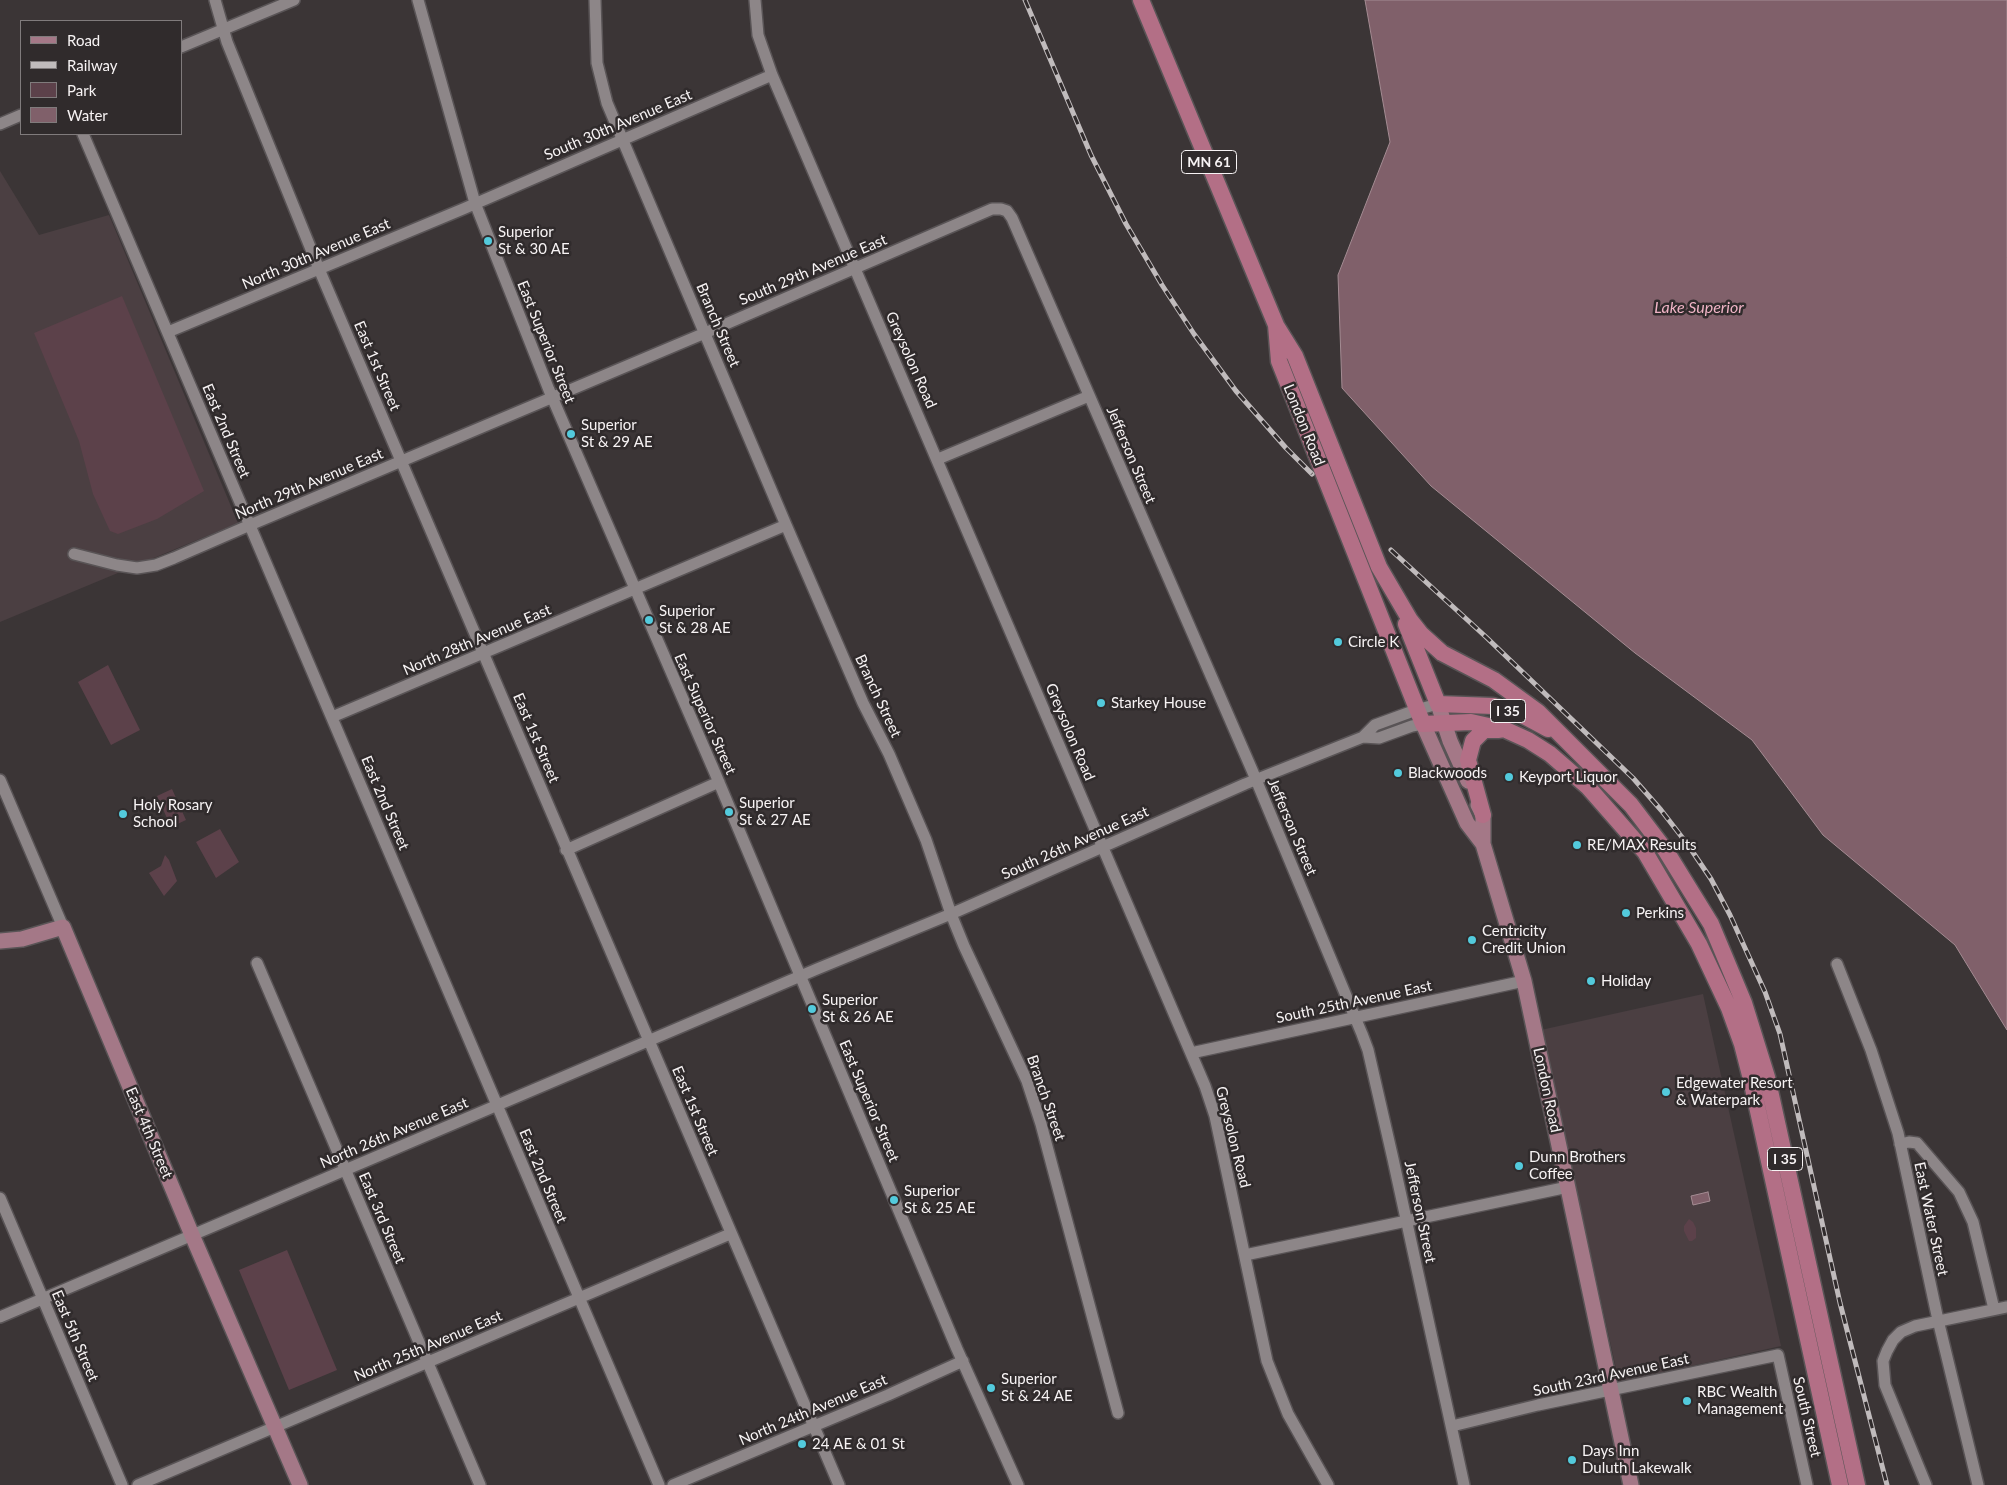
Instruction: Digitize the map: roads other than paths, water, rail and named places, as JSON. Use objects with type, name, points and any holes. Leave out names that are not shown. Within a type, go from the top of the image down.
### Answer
[{"type":"highway","name":"London Road","points":[[1141,0],[1276,325],[1278,361],[1419,717]]},
{"type":"highway","name":"MN 61","points":[[1276,325],[1295,356],[1379,567]]},
{"type":"highway","name":"London Road","points":[[1379,567],[1399,607],[1438,704]]},
{"type":"highway","points":[[1379,567],[1410,620],[1431,644],[1450,658],[1508,689],[1538,712],[1570,744]]},
{"type":"highway","name":"I 35","points":[[1438,704],[1493,706],[1522,715],[1547,728],[1570,744],[1631,805],[1666,851],[1711,924],[1744,1003],[1767,1077],[1856,1485]]},
{"type":"highway","points":[[1419,717],[1445,722]]},
{"type":"highway","name":"I 35","points":[[1445,722],[1471,722],[1506,730],[1528,740],[1550,754],[1588,787],[1644,852],[1699,944],[1729,1008],[1742,1044],[1840,1485]]},
{"type":"highway","points":[[1483,815],[1468,760],[1473,741],[1484,730],[1506,730]]},
{"type":"main road","name":"London Road","points":[[1438,704],[1450,741],[1483,815],[1483,844],[1524,981],[1631,1485]]},
{"type":"main road","name":"London Road","points":[[1419,717],[1467,823],[1483,844]]},
{"type":"main road","points":[[0,942],[29,937],[63,927]]},
{"type":"main road","name":"East 4th Street","points":[[63,927],[192,1235],[300,1485]]},
{"type":"street","name":"East 1st Street","points":[[215,0],[223,30],[319,269],[838,1485]]},
{"type":"street","points":[[182,47],[294,0]]},
{"type":"street","name":"East Superior Street","points":[[418,0],[475,203],[552,398],[719,782],[963,1362],[1018,1485]]},
{"type":"street","name":"Branch Street","points":[[595,0],[600,80],[607,103],[863,703],[889,754],[926,840],[950,914],[1032,1093],[1118,1413]]},
{"type":"street","name":"Greysolon Road","points":[[755,0],[758,35],[772,75],[1205,1086],[1215,1116],[1263,1345],[1273,1378],[1288,1414],[1328,1485]]},
{"type":"street","name":"South 30th Avenue East","points":[[475,203],[772,75]]},
{"type":"street","points":[[0,124],[20,115]]},
{"type":"street","name":"East 2nd Street","points":[[83,135],[659,1485]]},
{"type":"street","name":"North 30th Avenue East","points":[[168,332],[475,203]]},
{"type":"street","name":"South 29th Avenue East","points":[[552,398],[992,209],[1005,210]]},
{"type":"street","name":"Jefferson Street","points":[[1005,210],[1012,218],[1256,780],[1368,1050],[1464,1485]]},
{"type":"street","points":[[938,459],[1089,396]]},
{"type":"street","name":"North 29th Avenue East","points":[[74,554],[117,565],[142,567],[174,558],[552,398]]},
{"type":"street","name":"North 28th Avenue East","points":[[332,717],[786,525]]},
{"type":"street","points":[[1419,717],[1438,704]]},
{"type":"street","name":"South 26th Avenue East","points":[[799,976],[950,914],[1256,780],[1363,737],[1375,725],[1419,717]]},
{"type":"street","name":"South 26th Avenue East","points":[[1363,737],[1379,738],[1412,726],[1419,717]]},
{"type":"street","name":"East 4th Street","points":[[0,780],[63,927]]},
{"type":"street","points":[[566,850],[719,782]]},
{"type":"street","name":"East 3rd Street","points":[[258,963],[480,1485]]},
{"type":"street","name":"East Water Street","points":[[1837,964],[1871,1050],[1900,1144],[1938,1320],[1978,1485]]},
{"type":"street","name":"North 26th Avenue East","points":[[0,1317],[799,976]]},
{"type":"street","name":"South 25th Avenue East","points":[[1191,1053],[1524,981]]},
{"type":"street","points":[[1900,1144],[1917,1143],[1959,1192],[1973,1222],[1994,1309]]},
{"type":"street","points":[[1245,1255],[1568,1187]]},
{"type":"street","name":"East 5th Street","points":[[0,1198],[122,1485]]},
{"type":"street","name":"North 25th Avenue East","points":[[138,1485],[730,1234]]},
{"type":"street","points":[[1926,1485],[1885,1385],[1883,1361],[1893,1340],[1901,1332],[1938,1320],[2007,1308]]},
{"type":"street","name":"South 23rd Avenue East","points":[[1452,1426],[1538,1405],[1778,1355]]},
{"type":"street","name":"South Street","points":[[1778,1355],[1807,1485]]},
{"type":"street","name":"North 24th Avenue East","points":[[673,1485],[963,1362]]},
{"type":"water","name":"Lake Superior","points":[[1365,0],[2007,0],[2007,1030],[1955,945],[1823,835],[1752,740],[1635,653],[1431,486],[1342,388],[1338,275],[1390,142]]},
{"type":"water","points":[[1708,1192],[1710,1201],[1693,1205],[1691,1196]]},
{"type":"railway","points":[[1025,0],[1091,155],[1126,224],[1162,285],[1194,334],[1236,391],[1286,448],[1312,474]]},
{"type":"railway","points":[[1391,550],[1486,637],[1633,778],[1661,810],[1711,879],[1730,915],[1765,992],[1780,1034],[1840,1303],[1887,1485]]},
{"type":"place","name":"Superior St & 30 AE","points":[[488,241]]},
{"type":"place","name":"Superior St & 29 AE","points":[[571,434]]},
{"type":"place","name":"Superior St & 28 AE","points":[[649,620]]},
{"type":"place","name":"Circle K","points":[[1338,642]]},
{"type":"place","name":"Starkey House","points":[[1101,703]]},
{"type":"place","name":"Blackwoods","points":[[1398,773]]},
{"type":"place","name":"Keyport Liquor","points":[[1509,777]]},
{"type":"place","name":"Superior St & 27 AE","points":[[729,812]]},
{"type":"place","name":"Holy Rosary School","points":[[123,814]]},
{"type":"place","name":"RE/MAX Results","points":[[1577,845]]},
{"type":"place","name":"Perkins","points":[[1626,913]]},
{"type":"place","name":"Centricity Credit Union","points":[[1472,940]]},
{"type":"place","name":"Holiday","points":[[1591,981]]},
{"type":"place","name":"Superior St & 26 AE","points":[[812,1009]]},
{"type":"place","name":"Edgewater Resort & Waterpark","points":[[1666,1092]]},
{"type":"place","name":"Dunn Brothers Coffee","points":[[1519,1166]]},
{"type":"place","name":"Superior St & 25 AE","points":[[894,1200]]},
{"type":"place","name":"Superior St & 24 AE","points":[[991,1388]]},
{"type":"place","name":"RBC Wealth Management","points":[[1687,1401]]},
{"type":"place","name":"24 AE & 01 St","points":[[802,1444]]},
{"type":"place","name":"Days Inn Duluth Lakewalk","points":[[1572,1460]]}]
